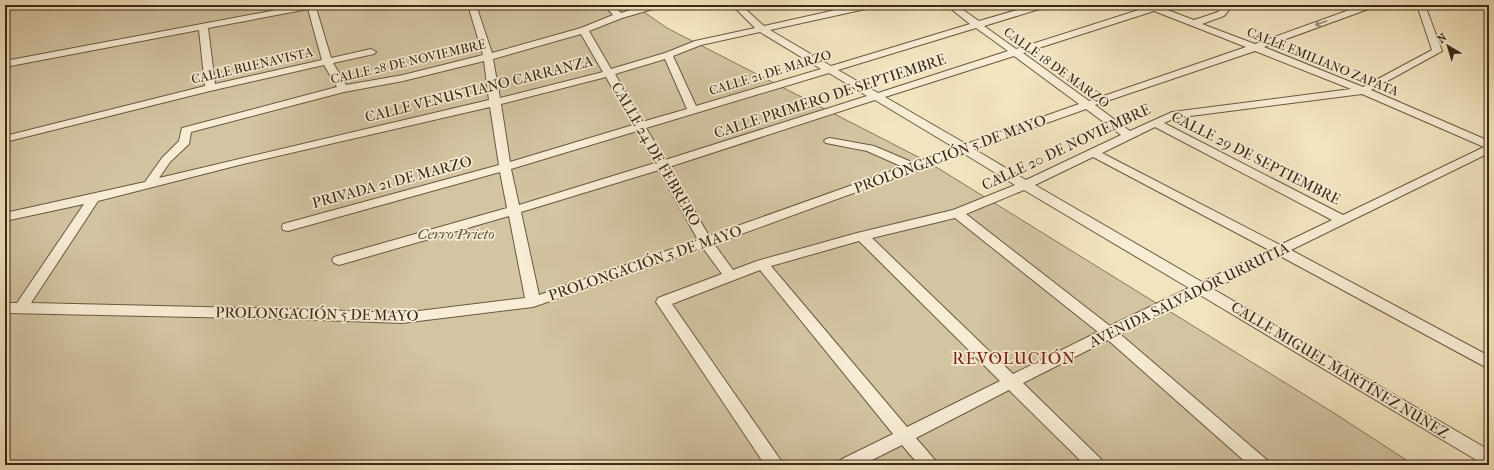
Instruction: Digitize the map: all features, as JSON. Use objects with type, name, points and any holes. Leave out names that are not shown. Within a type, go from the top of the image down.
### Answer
[{"type":"street","points":[[5,64],[313,5],[327,61],[334,78],[343,89]]},
{"type":"street","points":[[472,5],[488,57],[505,167],[533,302]]},
{"type":"street","points":[[608,5],[619,16]]},
{"type":"street","name":"CALLE 28 DE NOVIEMBRE","points":[[149,184],[166,160],[185,142],[186,130],[343,89],[403,78],[488,57],[584,30],[619,16],[657,5]]},
{"type":"street","name":"CALLE MIGUEL MARTÍNEZ NÚÑEZ","points":[[736,5],[762,28],[829,69],[1489,459]]},
{"type":"street","name":"CALLE VENUSTIANO CARRANZA","points":[[5,217],[94,198],[496,102],[609,73],[668,55],[698,43],[870,5]]},
{"type":"street","name":"CALLE 18 DE MARZO","points":[[950,5],[1129,135]]},
{"type":"street","name":"CALLE 21 DE MARZO","points":[[505,167],[1043,5]]},
{"type":"street","points":[[1195,23],[1221,14],[1225,10],[1223,5]]},
{"type":"street","name":"PROLONGACIÓN 5 DE MAYO","points":[[5,308],[293,314],[402,318],[533,302],[706,242],[1086,105],[1256,47],[1371,5]]},
{"type":"street","name":"CALLE 20 DE NOVIEMBRE","points":[[775,465],[663,302],[762,264],[862,236],[957,213],[1025,185],[1172,116],[1362,91],[1437,51],[1421,5]]},
{"type":"street","name":"CALLE EMILIANO ZAPATA","points":[[1150,7],[1195,23],[1334,78],[1489,145]]},
{"type":"street","name":"CALLE PRIMERO DE SEPTIEMBRE","points":[[339,260],[515,210],[662,165],[877,97],[1150,7]]},
{"type":"street","points":[[203,26],[210,88]]},
{"type":"street","name":"CALLE 24 DE FEBRERO","points":[[584,30],[706,242],[730,276]]},
{"type":"street","name":"CALLE BUENAVISTA","points":[[5,139],[139,107],[210,88],[371,52]]},
{"type":"street","points":[[668,55],[693,110]]},
{"type":"street","name":"CALLE 29 DE SEPTIEMBRE","points":[[1155,123],[1343,220]]},
{"type":"street","points":[[830,142],[870,148],[914,167]]},
{"type":"street","name":"AVENIDA SALVADOR URRUTIA","points":[[846,465],[1109,333],[1489,149]]},
{"type":"street","points":[[1094,153],[1280,250],[1489,363]]},
{"type":"street","name":"PRIVADA 21 DE MARZO","points":[[288,227],[505,167]]},
{"type":"street","points":[[21,308],[94,198]]},
{"type":"street","points":[[957,213],[1109,333],[1261,465]]},
{"type":"street","points":[[862,236],[1096,465]]},
{"type":"street","points":[[762,264],[929,465]]},
{"type":"green space","name":"Cerro Prieto","points":[[5,5],[634,5],[667,28],[928,162],[1334,413],[1414,465],[5,465]]},
{"type":"district","name":"REVOLUCIÓN","points":[[1014,358]]}]
